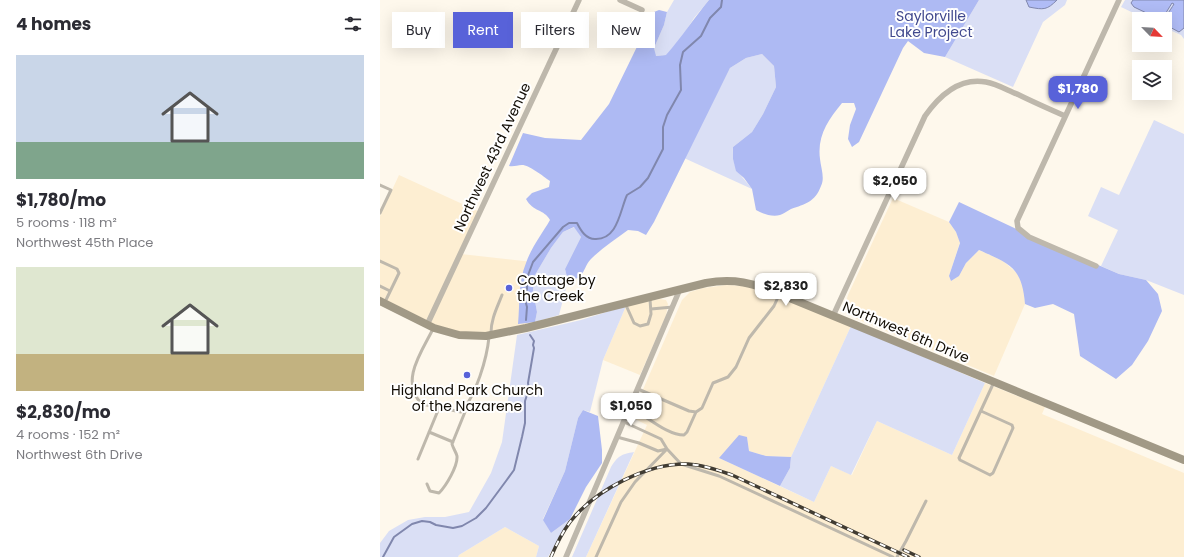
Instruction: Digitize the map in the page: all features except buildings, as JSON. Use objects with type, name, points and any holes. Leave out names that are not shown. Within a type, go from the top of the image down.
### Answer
[{"type":"main road","name":"Northwest 6th Drive","points":[[382,302],[430,326],[459,335],[490,335],[526,328],[680,289],[717,282],[735,281],[752,284],[780,294],[1184,460]]},
{"type":"street","name":"Northwest 43rd Avenue","points":[[430,326],[579,0]]},
{"type":"street","points":[[620,0],[642,10]]},
{"type":"street","points":[[1096,266],[1024,234],[1018,228],[1017,221],[1119,0]]},
{"type":"street","points":[[833,316],[924,116],[934,103],[955,86],[965,82],[986,82],[1065,116]]},
{"type":"street","points":[[566,557],[680,289]]},
{"type":"lane","points":[[380,185],[390,190],[380,213]]},
{"type":"lane","points":[[380,261],[397,269],[399,273],[390,291],[382,302]]},
{"type":"lane","points":[[380,286],[390,291]]},
{"type":"lane","points":[[630,408],[638,411],[661,426],[679,435],[684,435],[687,432],[696,412],[702,408],[714,383],[728,377],[736,368],[749,338],[774,306],[780,294]]},
{"type":"lane","points":[[427,484],[430,491],[439,493],[448,482],[457,460],[456,452],[452,444],[487,355],[491,324],[502,295]]},
{"type":"lane","points":[[625,303],[634,323],[640,326],[648,324],[651,314],[650,297]]},
{"type":"lane","points":[[651,309],[673,307]]},
{"type":"lane","points":[[430,326],[414,366],[412,383],[413,391],[422,404],[461,412],[467,406]]},
{"type":"lane","points":[[981,411],[1012,425],[1013,428],[993,473],[990,475],[960,460],[959,458],[994,382]]},
{"type":"lane","points":[[638,390],[696,412]]},
{"type":"lane","points":[[418,460],[439,408]]},
{"type":"lane","points":[[624,422],[661,438],[667,449],[681,464],[718,476],[893,557]]},
{"type":"lane","points":[[429,432],[453,442]]},
{"type":"lane","points":[[617,437],[639,443],[658,451],[667,449]]},
{"type":"lane","points":[[596,557],[621,502],[635,482],[667,449]]},
{"type":"lane","points":[[896,557],[906,541],[926,500]]},
{"type":"shaded area","points":[[674,0],[709,0],[667,55],[655,56],[654,48],[664,25],[667,12]]},
{"type":"shaded area","points":[[979,0],[1067,0],[1065,5],[1043,22],[1013,87],[945,57]]},
{"type":"shaded area","points":[[1026,0],[1057,0],[1051,6],[1038,9],[1029,7]]},
{"type":"shaded area","points":[[1125,0],[1184,0],[1184,39],[1181,35],[1172,31],[1172,12],[1132,12],[1121,7]]},
{"type":"shaded area","points":[[1133,0],[1184,0],[1184,28],[1179,32],[1172,28],[1172,12],[1169,12],[1174,4],[1172,3],[1166,12],[1144,12],[1134,7],[1131,3]]},
{"type":"shaded area","points":[[762,54],[774,66],[776,87],[763,114],[752,132],[733,147],[735,166],[752,189],[684,158],[730,68],[746,58]]},
{"type":"shaded area","points":[[1154,120],[1184,134],[1184,295],[1146,280],[1119,274],[1101,266],[1118,230],[1088,216],[1101,187],[1119,195]]},
{"type":"shaded area","points":[[399,175],[480,212],[461,254],[533,262],[526,328],[459,335],[380,301],[380,216]]},
{"type":"shaded area","points":[[893,198],[949,222],[956,232],[960,242],[949,276],[951,281],[959,276],[966,263],[979,250],[1003,261],[1018,274],[1024,289],[1025,304],[994,376],[857,319],[849,314],[845,305],[848,295]]},
{"type":"shaded area","points":[[575,227],[581,237],[565,269],[568,281],[559,315],[535,322],[537,312],[533,290],[535,275],[551,248],[563,232]]},
{"type":"shaded area","points":[[726,285],[746,286],[767,292],[851,326],[791,457],[766,456],[749,451],[747,437],[719,458],[814,502],[831,466],[852,475],[877,421],[952,455],[985,383],[1045,407],[1042,414],[1184,473],[1184,557],[586,557],[647,425],[631,417],[682,300],[690,292],[703,288]]},
{"type":"shaded area","points":[[660,299],[666,300],[668,304],[666,316],[640,375],[603,360],[626,306]]},
{"type":"shaded area","points":[[626,306],[603,360],[590,412],[583,410],[578,418],[565,471],[543,519],[551,533],[570,519],[548,557],[536,557],[539,546],[505,527],[458,557],[380,557],[380,543],[389,531],[408,520],[425,517],[445,517],[469,512],[491,473],[502,442],[517,335],[581,320]]},
{"type":"shaded area","points":[[851,326],[985,383],[952,455],[877,421],[851,475],[831,466],[814,502],[780,486],[790,468],[791,457]]},
{"type":"shaded area","points":[[634,452],[586,557],[572,557],[611,467],[620,456]]},
{"type":"shaded area","points":[[505,527],[539,546],[536,557],[458,557],[459,555]]},
{"type":"green space","name":"Saylorville Lake Project","points":[[709,0],[979,0],[945,57],[924,53],[908,41],[903,48],[859,142],[852,147],[848,139],[850,125],[856,109],[854,103],[842,103],[828,122],[820,143],[820,159],[823,180],[819,191],[809,202],[780,215],[768,215],[756,210],[752,189],[744,178],[736,171],[733,159],[733,147],[752,132],[763,114],[776,87],[774,66],[762,54],[746,58],[730,68],[654,222],[646,235],[638,231],[628,230],[592,258],[581,275],[574,280],[568,281],[565,269],[581,237],[574,227],[563,232],[551,248],[535,275],[533,290],[537,312],[535,322],[518,324],[520,285],[523,270],[528,257],[550,220],[548,216],[532,206],[526,199],[532,193],[549,187],[550,181],[525,165],[509,166],[523,133],[545,138],[581,140],[609,104],[636,48],[654,48],[656,56],[666,55]]},
{"type":"green space","points":[[659,10],[667,12],[664,25],[655,46],[654,12]]},
{"type":"green space","points":[[959,202],[1031,236],[1119,274],[1146,280],[1158,294],[1162,311],[1148,341],[1132,365],[1116,379],[1080,356],[1074,314],[1053,304],[1035,308],[1025,304],[1021,282],[1017,274],[1006,263],[999,259],[979,250],[966,263],[959,276],[951,281],[949,276],[960,243],[956,232],[949,222]]},
{"type":"green space","points":[[583,410],[598,416],[602,463],[586,487],[570,519],[551,533],[543,520],[565,471],[578,418]]},
{"type":"green space","points":[[739,435],[747,437],[749,451],[766,456],[791,457],[790,468],[780,486],[719,458]]},
{"type":"waterway","points":[[526,320],[527,307],[524,296],[527,289],[527,278],[533,262],[563,227],[569,223],[577,223],[584,234],[592,239],[603,238],[609,235],[617,223],[627,195],[640,187],[648,178],[663,149],[663,127],[667,115],[681,90],[680,65],[683,52],[701,36],[710,18],[721,7],[722,0]]},
{"type":"waterway","points":[[383,557],[394,537],[412,524],[422,521],[453,528],[462,526],[476,518],[486,508],[514,470],[525,423],[525,401],[529,389],[528,383],[534,348],[534,341],[530,335]]},
{"type":"railway","points":[[551,557],[564,530],[581,510],[593,499],[608,489],[639,473],[672,465],[688,464],[705,467],[732,475],[908,557]]},
{"type":"railway","points":[[904,550],[919,557]]},
{"type":"place","name":"Cottage by the Creek","points":[[509,288]]},
{"type":"place","name":"Highland Park Church of the Nazarene","points":[[467,375]]}]
